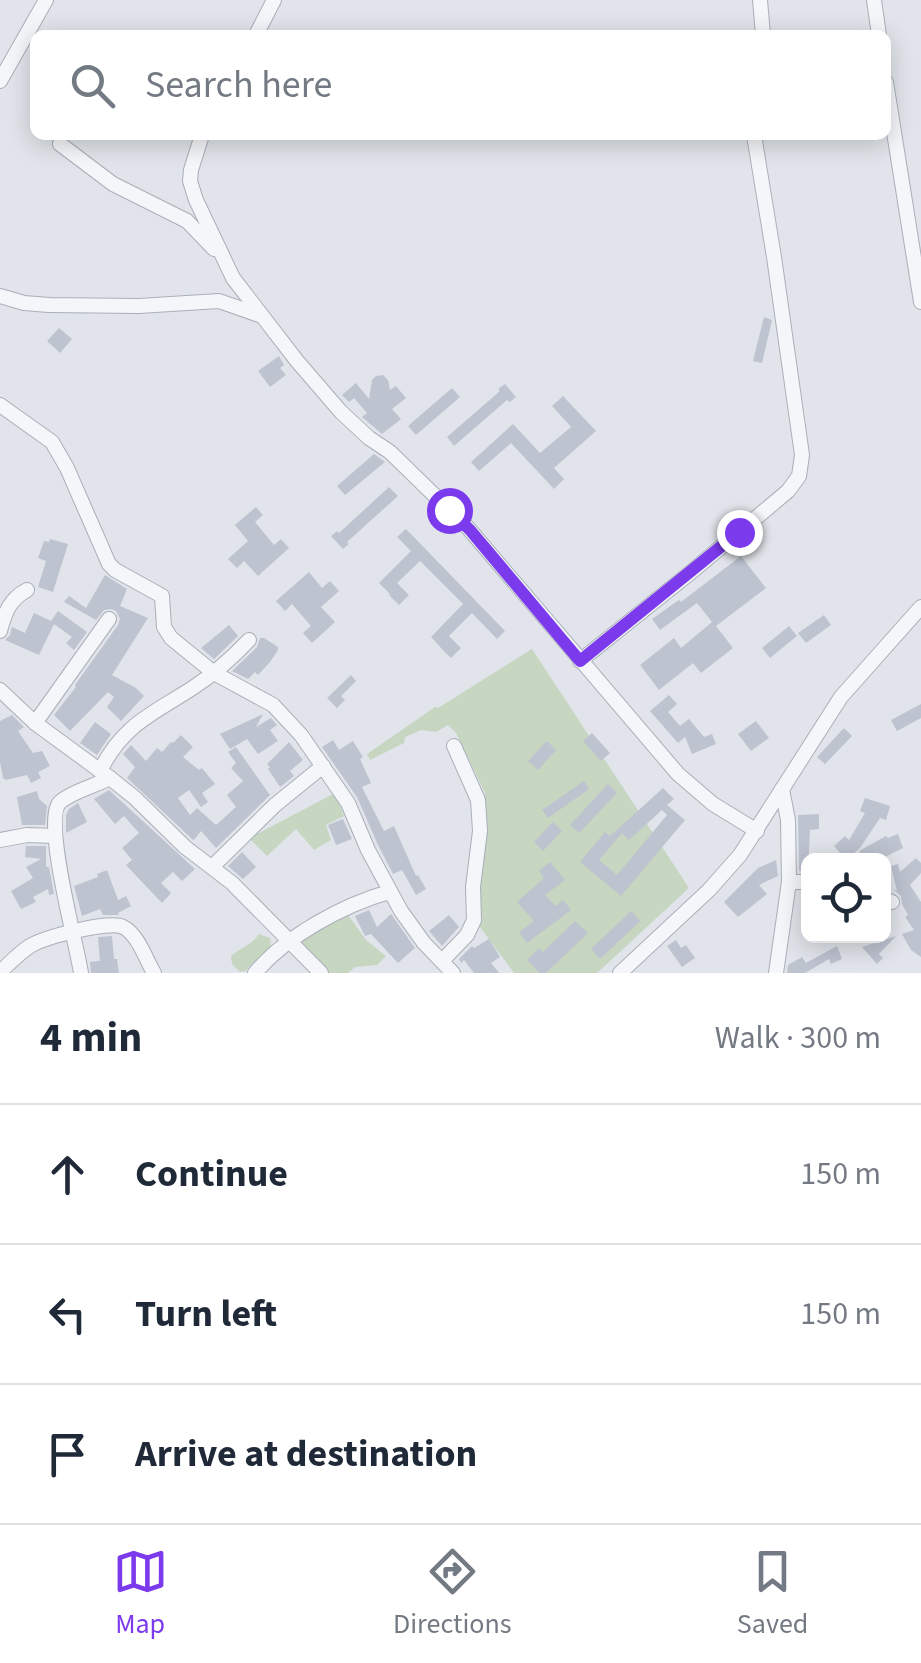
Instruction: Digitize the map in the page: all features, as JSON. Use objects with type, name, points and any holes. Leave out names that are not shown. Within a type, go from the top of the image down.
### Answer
[{"type":"street","points":[[0,82],[46,0]]},
{"type":"street","points":[[259,30],[274,0]]},
{"type":"street","points":[[760,0],[763,30]]},
{"type":"street","points":[[874,0],[878,30]]},
{"type":"street","points":[[891,111],[921,302]]},
{"type":"street","points":[[200,140],[190,170],[196,200],[233,278],[263,316],[341,412],[390,452],[470,530],[678,774],[713,804],[757,832]]},
{"type":"street","points":[[580,661],[788,491],[799,476],[802,456],[755,140]]},
{"type":"street","points":[[60,144],[113,184],[187,221],[221,256]]},
{"type":"street","points":[[0,296],[48,305],[139,306],[219,301],[263,316]]},
{"type":"street","points":[[0,405],[52,442],[68,468],[109,564],[162,596],[164,627],[171,638],[214,673],[273,706],[301,735],[348,804],[390,892],[424,943],[453,973]]},
{"type":"street","points":[[0,631],[7,609],[16,596],[28,590]]},
{"type":"street","points":[[620,973],[709,890],[740,855],[841,698],[921,607]]},
{"type":"street","points":[[35,724],[109,618]]},
{"type":"street","points":[[81,973],[55,836],[55,809],[61,801],[105,774],[121,737],[134,724],[214,673],[249,640]]},
{"type":"street","points":[[0,690],[35,724],[134,798],[185,848],[252,903],[320,973]]},
{"type":"street","points":[[442,961],[474,920],[473,886],[480,831],[478,800],[454,746]]},
{"type":"street","points":[[212,867],[275,805],[323,766]]},
{"type":"street","points":[[776,973],[789,882],[788,820],[782,789]]},
{"type":"street","points":[[0,840],[10,836],[55,836]]},
{"type":"street","points":[[789,882],[801,882]]},
{"type":"street","points":[[255,973],[288,942],[336,913],[390,892]]},
{"type":"street","points":[[0,972],[39,941],[118,924],[133,935],[154,973]]},
{"type":"green space","points":[[532,649],[689,888],[597,973],[514,973],[480,927],[478,866],[485,793],[456,733],[448,725],[436,732],[421,730],[405,737],[404,743],[370,760],[367,754],[435,707]]},
{"type":"green space","points":[[335,793],[344,816],[326,825],[331,840],[314,850],[296,829],[267,856],[249,838]]},
{"type":"green space","points":[[346,912],[366,940],[386,956],[377,965],[355,967],[348,973],[328,973],[293,944]]},
{"type":"green space","points":[[259,934],[270,938],[271,948],[240,972],[232,964],[231,956]]},
{"type":"building","points":[[764,317],[772,320],[762,363],[753,361]]},
{"type":"building","points":[[59,328],[72,339],[60,353],[47,341]]},
{"type":"building","points":[[279,356],[284,365],[280,368],[286,375],[270,387],[258,371]]},
{"type":"building","points":[[383,375],[390,390],[396,386],[406,398],[392,409],[401,419],[382,434],[362,417],[367,413],[354,398],[349,402],[342,395],[356,383],[369,399],[372,380]]},
{"type":"building","points":[[505,384],[516,397],[507,400],[454,446],[447,437]]},
{"type":"building","points":[[452,388],[460,397],[416,435],[408,426]]},
{"type":"building","points":[[563,396],[596,431],[554,468],[564,479],[554,489],[511,443],[479,471],[471,462],[513,424],[540,453],[571,427],[552,406]]},
{"type":"building","points":[[374,454],[385,462],[345,495],[337,486]]},
{"type":"building","points":[[389,487],[398,496],[343,549],[331,536]]},
{"type":"building","points":[[256,507],[263,515],[255,522],[274,545],[281,539],[289,548],[258,576],[244,561],[237,568],[228,559],[248,541],[235,525]]},
{"type":"building","points":[[406,529],[505,631],[497,639],[472,613],[449,636],[461,648],[451,658],[442,649],[431,637],[463,604],[420,561],[397,583],[409,595],[399,605],[379,583],[411,551],[397,537]]},
{"type":"building","points":[[44,541],[68,544],[53,592],[38,587],[46,561],[38,558]]},
{"type":"building","points":[[741,556],[766,588],[716,626],[733,648],[701,673],[693,663],[659,690],[640,665],[674,638],[681,648],[712,622],[697,603],[660,630],[652,619]]},
{"type":"building","points":[[309,572],[322,588],[330,581],[339,591],[321,607],[335,622],[312,643],[303,633],[311,626],[292,604],[285,611],[276,601]]},
{"type":"building","points":[[105,575],[127,589],[120,606],[148,618],[112,675],[144,696],[121,721],[107,707],[114,697],[108,692],[70,731],[54,715],[120,619],[111,609],[104,610],[96,620],[64,602],[69,596],[86,608]]},
{"type":"building","points":[[58,611],[87,632],[74,650],[66,643],[72,637],[54,624],[39,655],[5,640],[12,627],[25,633],[34,613],[51,621]]},
{"type":"building","points":[[824,615],[831,625],[806,643],[798,633]]},
{"type":"building","points":[[229,625],[238,636],[214,659],[201,648]]},
{"type":"building","points":[[789,626],[797,636],[770,658],[762,648]]},
{"type":"building","points":[[260,638],[278,647],[270,662],[248,679],[232,671],[257,647]]},
{"type":"building","points":[[351,675],[356,681],[341,696],[345,700],[337,708],[327,698]]},
{"type":"building","points":[[669,695],[677,704],[668,712],[680,726],[689,719],[704,737],[712,734],[716,744],[692,754],[685,737],[678,743],[650,711]]},
{"type":"building","points":[[921,704],[921,718],[897,731],[891,720]]},
{"type":"building","points":[[263,714],[256,727],[271,718],[277,725],[270,730],[278,741],[258,754],[247,739],[230,749],[220,734]]},
{"type":"building","points":[[12,715],[24,727],[18,731],[33,753],[42,751],[50,766],[38,772],[41,778],[31,783],[27,775],[3,778],[0,721]]},
{"type":"building","points":[[756,721],[769,738],[751,751],[738,734]]},
{"type":"building","points":[[95,722],[111,734],[97,755],[80,743]]},
{"type":"building","points":[[844,728],[852,736],[825,764],[817,757]]},
{"type":"building","points":[[592,733],[610,753],[601,761],[583,741]]},
{"type":"building","points":[[181,735],[193,747],[183,757],[199,770],[202,768],[215,784],[202,793],[208,802],[201,807],[189,790],[178,798],[190,815],[197,808],[216,825],[236,807],[227,795],[243,781],[231,768],[236,763],[228,752],[236,747],[270,795],[216,848],[201,831],[192,839],[127,778],[135,767],[123,754],[131,745],[146,761],[157,748],[162,752]]},
{"type":"building","points":[[333,740],[339,750],[353,741],[363,757],[360,759],[371,783],[362,787],[384,831],[394,826],[416,876],[426,889],[416,895],[402,870],[393,874],[357,797],[322,747]]},
{"type":"building","points":[[547,741],[556,750],[538,770],[528,761]]},
{"type":"building","points":[[289,742],[303,760],[290,771],[294,776],[280,787],[267,764]]},
{"type":"building","points":[[584,781],[589,789],[548,818],[542,810]]},
{"type":"building","points":[[608,784],[617,793],[579,833],[570,825]]},
{"type":"building","points":[[663,788],[674,799],[667,805],[685,820],[621,896],[580,862],[605,832],[610,836]],"holes":[[[662,810],[667,815],[617,875],[599,860],[622,833],[629,840]]]},
{"type":"building","points":[[109,790],[195,869],[182,881],[173,872],[161,883],[171,893],[162,903],[126,865],[132,860],[122,848],[139,833],[124,816],[115,824],[94,799]]},
{"type":"building","points":[[37,791],[47,806],[45,825],[22,825],[17,797]]},
{"type":"building","points":[[865,798],[890,806],[886,820],[880,818],[860,848],[855,853],[840,853],[834,846],[845,836],[849,840],[865,813],[860,811]]},
{"type":"building","points":[[78,803],[87,822],[66,833],[66,815]]},
{"type":"building","points":[[819,814],[819,829],[810,830],[809,853],[801,853],[801,871],[799,871],[798,815]]},
{"type":"building","points":[[343,819],[352,839],[336,845],[328,825]]},
{"type":"building","points":[[553,822],[562,831],[543,851],[534,842]]},
{"type":"building","points":[[898,834],[903,848],[891,854],[859,851],[886,836]]},
{"type":"building","points":[[26,846],[46,846],[46,867],[54,894],[49,895],[48,889],[33,897],[36,902],[21,909],[11,891],[33,878],[26,867],[41,859],[25,857]]},
{"type":"building","points":[[242,852],[256,867],[243,879],[228,866]]},
{"type":"building","points":[[916,858],[921,863],[921,873],[910,885],[921,902],[921,957],[911,950],[902,934],[914,930],[905,917],[908,915],[901,896],[893,889],[897,891],[891,866],[898,864],[900,872]]},
{"type":"building","points":[[776,860],[778,876],[759,885],[767,894],[738,917],[724,902],[758,868]]},
{"type":"building","points":[[550,862],[565,880],[545,895],[555,906],[563,900],[571,910],[527,943],[519,932],[534,921],[517,902],[544,878],[539,871]]},
{"type":"building","points":[[107,870],[118,900],[126,896],[131,906],[119,915],[103,915],[100,909],[82,916],[74,886]]},
{"type":"building","points":[[369,910],[377,927],[391,914],[415,948],[398,963],[371,934],[365,936],[355,916]]},
{"type":"building","points":[[631,911],[640,921],[600,959],[591,949]]},
{"type":"building","points":[[449,915],[459,927],[442,946],[429,931]]},
{"type":"building","points":[[575,921],[588,933],[546,973],[540,973],[527,960],[539,948],[543,952]]},
{"type":"building","points":[[112,936],[119,973],[91,973],[90,962],[100,961],[98,937]]},
{"type":"building","points":[[489,939],[500,957],[491,963],[499,973],[474,973],[459,959],[472,946]]},
{"type":"building","points":[[676,940],[681,948],[686,945],[695,958],[682,967],[667,946]]},
{"type":"building","points":[[889,943],[879,954],[883,958],[877,964],[862,947]]},
{"type":"building","points":[[837,946],[842,959],[831,964],[829,959],[805,973],[787,973],[788,965],[802,957],[806,963]]},
{"type":"route","points":[[449,510],[580,661],[739,532]]}]
